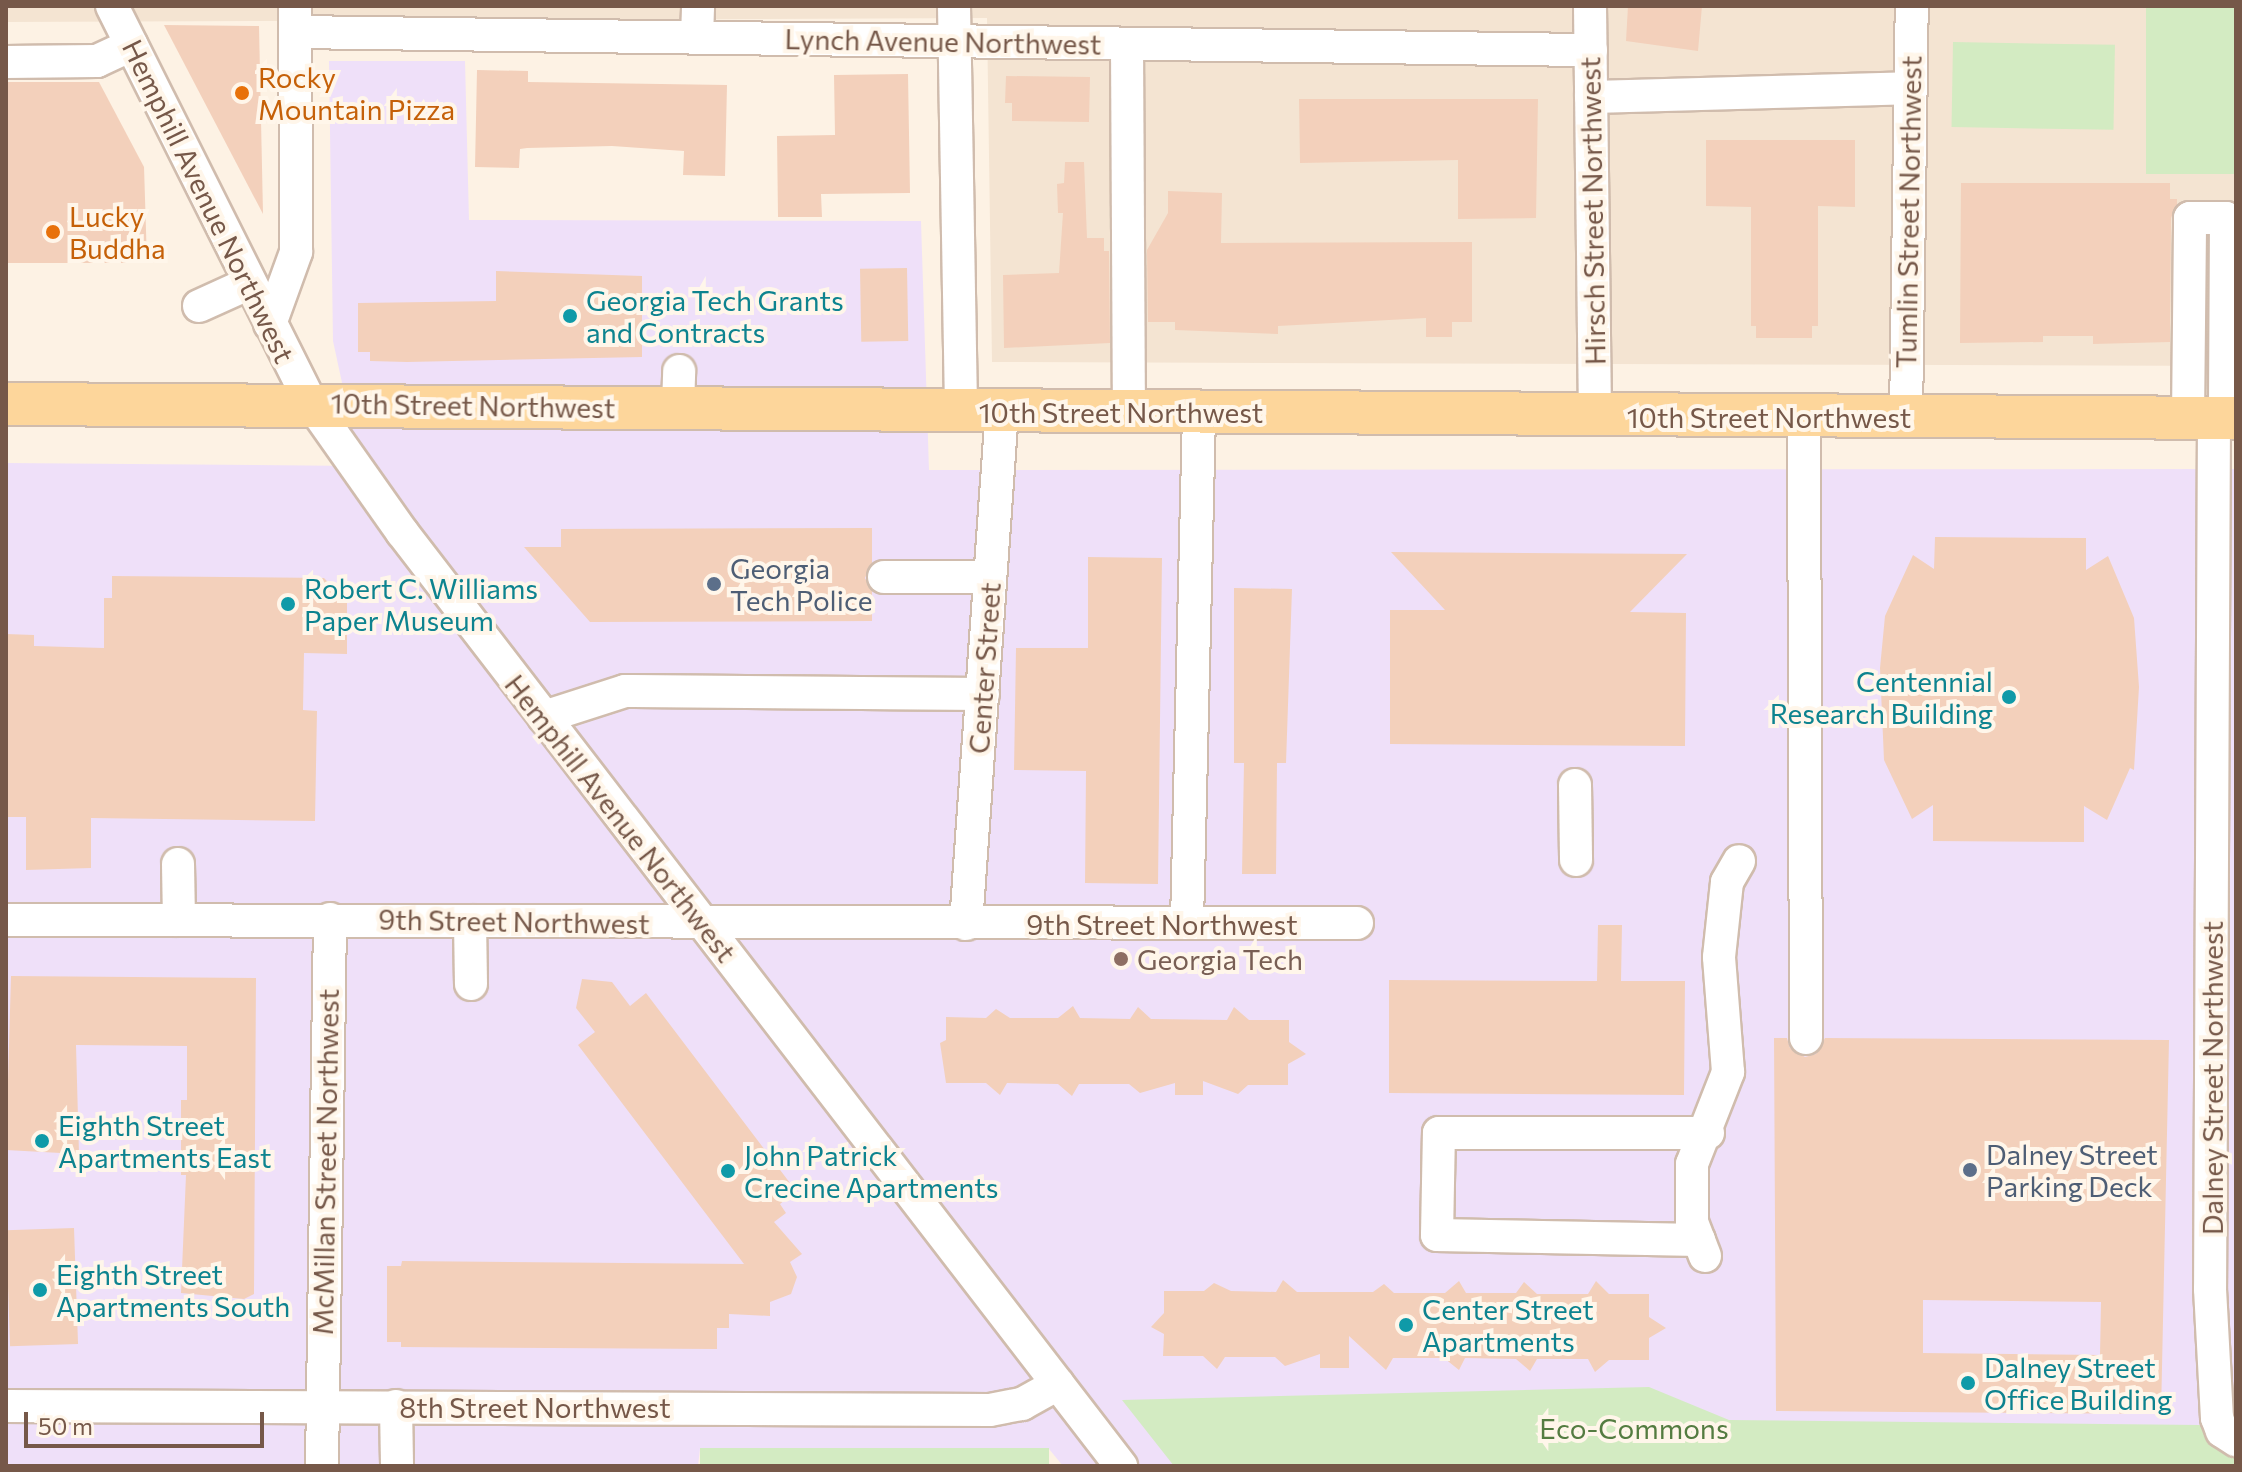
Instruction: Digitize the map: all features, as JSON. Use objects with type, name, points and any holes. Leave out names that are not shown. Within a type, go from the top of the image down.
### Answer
[{"type":"main road","name":"10th Street Northwest","points":[[6,404],[311,403],[678,389],[961,411],[2216,418]]},
{"type":"street","name":"Hemphill Avenue Northwest","points":[[112,6],[311,403],[402,532],[1121,1466]]},
{"type":"street","points":[[954,6],[961,411]]},
{"type":"street","name":"Hirsch Street Northwest","points":[[1590,6],[1595,415]]},
{"type":"street","name":"Tumlin Street Northwest","points":[[1902,8],[1910,88],[1906,418]]},
{"type":"street","points":[[270,324],[296,252],[309,115],[295,19]]},
{"type":"street","name":"Lynch Avenue Northwest","points":[[295,19],[697,22],[955,41],[1591,50]]},
{"type":"street","points":[[1127,44],[1129,412]]},
{"type":"street","points":[[6,62],[97,61],[132,45]]},
{"type":"street","points":[[1591,97],[1910,88]]},
{"type":"street","points":[[2190,218],[2226,218],[2216,418],[2190,218]]},
{"type":"street","points":[[199,306],[250,283]]},
{"type":"street","name":"Center Street","points":[[966,924],[1002,411]]},
{"type":"street","points":[[1187,923],[1199,413]]},
{"type":"street","points":[[1804,417],[1806,1038]]},
{"type":"street","name":"Dalney Street Northwest","points":[[2216,418],[2210,1289],[2217,1418],[2222,1431],[2236,1440]]},
{"type":"street","points":[[884,577],[990,577]]},
{"type":"street","points":[[544,717],[625,691],[983,694]]},
{"type":"street","points":[[1575,785],[1576,860]]},
{"type":"street","points":[[1708,1133],[1439,1133],[1437,1235],[1703,1250],[1692,1222],[1692,1164],[1708,1133],[1728,1072],[1719,957],[1727,882],[1739,861]]},
{"type":"street","points":[[178,864],[179,920]]},
{"type":"street","name":"9th Street Northwest","points":[[6,920],[330,919],[703,924],[1357,923]]},
{"type":"street","name":"McMillan Street Northwest","points":[[322,1466],[330,919]]},
{"type":"street","points":[[470,921],[471,984]]},
{"type":"street","name":"8th Street Northwest","points":[[6,1406],[990,1410],[1022,1404],[1058,1384]]},
{"type":"street","points":[[396,1406],[397,1465]]},
{"type":"shaded area","points":[[6,6],[2236,6],[2236,366],[992,362],[987,18],[6,22]]},
{"type":"shaded area","name":"Georgia Tech","points":[[329,61],[465,61],[469,220],[921,221],[929,470],[2236,469],[2236,1466],[1063,1466],[1049,1449],[700,1449],[698,1466],[6,1466],[6,463],[360,466],[333,341]]},
{"type":"green space","points":[[2146,6],[2236,6],[2236,174],[2146,174]]},
{"type":"green space","points":[[1953,42],[2115,45],[2113,130],[1952,127]]},
{"type":"green space","name":"Eco-Commons","points":[[1649,1387],[1729,1420],[2201,1425],[2236,1453],[2236,1466],[1174,1466],[1122,1400]]},
{"type":"green space","points":[[700,1448],[1049,1448],[1049,1466],[700,1466]]},
{"type":"building","points":[[1628,6],[1702,6],[1698,51],[1626,41]]},
{"type":"building","points":[[164,25],[259,26],[263,214]]},
{"type":"building","points":[[477,70],[528,71],[528,82],[727,85],[725,176],[683,175],[684,151],[612,146],[520,149],[519,168],[475,167]]},
{"type":"building","points":[[908,74],[910,193],[821,194],[822,217],[778,217],[777,136],[835,135],[834,75]]},
{"type":"building","points":[[1006,76],[1090,77],[1089,122],[1012,121],[1012,103],[1005,103]]},
{"type":"building","points":[[6,82],[99,82],[144,167],[147,263],[6,263]]},
{"type":"building","points":[[1299,99],[1538,99],[1536,218],[1458,219],[1458,160],[1300,163]]},
{"type":"building","points":[[1706,140],[1855,140],[1855,207],[1818,206],[1818,326],[1812,326],[1812,338],[1756,338],[1756,326],[1751,326],[1751,207],[1706,206]]},
{"type":"building","points":[[1065,162],[1084,162],[1087,238],[1104,238],[1104,251],[1109,251],[1110,343],[1004,348],[1003,275],[1059,273],[1063,213],[1058,213],[1057,184],[1064,183]]},
{"type":"building","points":[[1961,183],[2170,183],[2170,199],[2177,199],[2177,205],[2171,218],[2170,342],[2093,344],[2093,336],[2043,336],[2043,342],[1960,343]]},
{"type":"building","points":[[1168,191],[1222,193],[1221,243],[1472,242],[1472,322],[1452,322],[1452,337],[1426,337],[1426,318],[1278,326],[1278,334],[1175,330],[1175,322],[1148,322],[1147,250],[1168,213]]},
{"type":"building","points":[[907,268],[908,341],[861,342],[860,269]]},
{"type":"building","points":[[496,271],[642,276],[642,357],[407,362],[370,361],[370,352],[358,352],[358,303],[496,301]]},
{"type":"building","name":"Georgia Tech Police","points":[[872,528],[872,563],[865,578],[872,591],[872,621],[590,622],[524,547],[561,547],[561,529]]},
{"type":"building","name":"Centennial Research Building","points":[[1935,537],[2086,538],[2086,570],[2108,556],[2134,618],[2139,687],[2134,770],[2130,768],[2107,820],[2084,806],[2084,842],[1933,841],[1933,805],[1912,819],[1884,760],[1880,668],[1885,616],[1913,555],[1934,569]]},
{"type":"building","points":[[1391,552],[1687,554],[1630,612],[1686,613],[1685,746],[1390,744],[1390,610],[1445,610]]},
{"type":"building","points":[[1088,557],[1162,558],[1158,884],[1085,883],[1086,771],[1014,770],[1016,648],[1088,648]]},
{"type":"building","points":[[112,576],[324,578],[347,602],[347,654],[304,653],[303,710],[317,711],[315,821],[91,818],[91,868],[26,870],[26,817],[6,817],[6,634],[34,635],[34,646],[104,648],[104,598],[112,598]]},
{"type":"building","points":[[1234,588],[1292,589],[1286,763],[1277,763],[1276,874],[1242,874],[1244,763],[1234,763]]},
{"type":"building","points":[[1598,925],[1622,925],[1621,981],[1685,981],[1684,1095],[1389,1093],[1389,980],[1597,981]]},
{"type":"building","name":"Eighth Street Apartments East","points":[[11,976],[256,978],[254,1294],[244,1299],[181,1293],[186,1175],[181,1175],[181,1100],[187,1100],[187,1046],[76,1045],[79,1154],[6,1150]]},
{"type":"building","name":"John Patrick Crecine Apartments","points":[[582,979],[612,982],[630,1006],[646,993],[796,1191],[780,1204],[786,1213],[774,1222],[802,1254],[790,1262],[797,1277],[791,1294],[770,1302],[770,1316],[729,1314],[729,1328],[717,1328],[717,1349],[401,1347],[401,1342],[387,1342],[387,1266],[401,1266],[402,1261],[744,1264],[578,1045],[595,1032],[576,1008]]},
{"type":"building","points":[[1073,1006],[1080,1018],[1130,1019],[1138,1007],[1151,1019],[1227,1020],[1234,1007],[1249,1020],[1289,1020],[1289,1042],[1306,1054],[1288,1064],[1288,1085],[1248,1085],[1238,1094],[1203,1081],[1203,1095],[1175,1095],[1175,1083],[1140,1093],[1129,1084],[1079,1084],[1072,1096],[1058,1084],[1007,1083],[1000,1095],[986,1083],[946,1083],[940,1043],[946,1040],[946,1017],[986,1018],[996,1009],[1010,1018],[1058,1018]]},
{"type":"building","name":"Dalney Street Parking Deck","points":[[1774,1038],[1787,1038],[1790,1048],[1805,1057],[1816,1054],[1825,1038],[2169,1040],[2161,1414],[1776,1411]],"holes":[[[1923,1300],[2101,1302],[2100,1355],[1923,1353]]]},
{"type":"building","name":"Eighth Street Apartments South","points":[[74,1228],[78,1344],[10,1346],[6,1230]]},
{"type":"building","name":"Center Street Apartments","points":[[1283,1280],[1297,1292],[1373,1292],[1384,1284],[1394,1293],[1445,1293],[1459,1281],[1466,1293],[1516,1293],[1524,1282],[1537,1294],[1588,1294],[1596,1281],[1609,1294],[1649,1294],[1649,1317],[1666,1328],[1649,1338],[1649,1360],[1609,1360],[1595,1372],[1588,1359],[1537,1359],[1530,1371],[1516,1359],[1465,1358],[1459,1370],[1444,1358],[1393,1358],[1386,1370],[1349,1336],[1349,1368],[1320,1368],[1320,1354],[1285,1366],[1275,1357],[1225,1357],[1217,1369],[1203,1356],[1163,1356],[1164,1334],[1151,1327],[1164,1313],[1164,1291],[1204,1291],[1214,1283],[1231,1291],[1276,1292]]},
{"type":"place","name":"Rocky Mountain Pizza","points":[[242,93]]},
{"type":"place","name":"Lucky Buddha","points":[[53,232]]},
{"type":"place","name":"Georgia Tech Grants and Contracts","points":[[570,316]]},
{"type":"place","name":"Georgia Tech Police","points":[[714,584]]},
{"type":"place","name":"Robert C. Williams Paper Museum","points":[[288,604]]},
{"type":"place","name":"Centennial Research Building","points":[[2009,697]]},
{"type":"place","name":"Georgia Tech","points":[[1121,959]]},
{"type":"place","name":"Eighth Street Apartments East","points":[[42,1141]]},
{"type":"place","name":"Dalney Street Parking Deck","points":[[1970,1170]]},
{"type":"place","name":"John Patrick Crecine Apartments","points":[[728,1171]]},
{"type":"place","name":"Eighth Street Apartments South","points":[[40,1290]]},
{"type":"place","name":"Center Street Apartments","points":[[1406,1325]]},
{"type":"place","name":"Dalney Street Office Building","points":[[1968,1383]]}]
